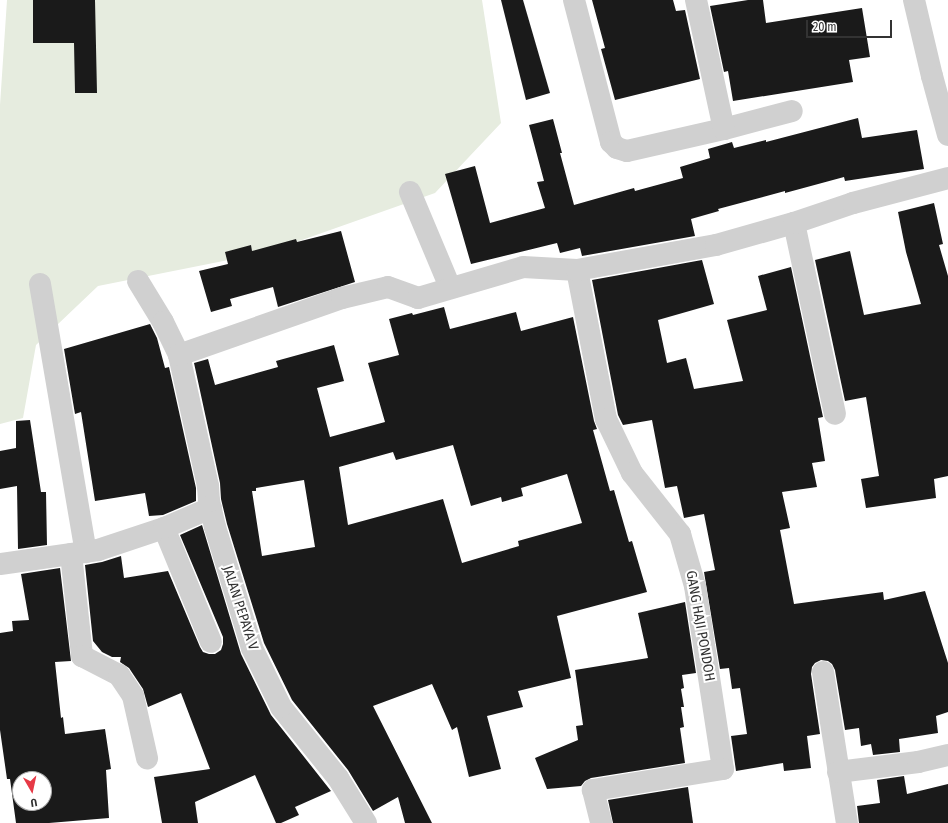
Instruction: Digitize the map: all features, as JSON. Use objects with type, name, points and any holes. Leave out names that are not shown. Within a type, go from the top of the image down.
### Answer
[{"type":"street","points":[[574,0],[611,142],[617,148],[627,151],[724,129],[792,111]]},
{"type":"street","points":[[696,0],[724,129]]},
{"type":"street","points":[[914,0],[948,135]]},
{"type":"street","points":[[179,355],[342,298],[388,287],[418,298],[450,287],[523,268],[577,270],[716,245],[794,223],[853,203],[948,178]]},
{"type":"street","points":[[410,192],[450,287]]},
{"type":"street","points":[[794,223],[835,414]]},
{"type":"street","name":"GANG HAJI PONDOH","points":[[577,270],[606,419],[632,473],[680,534],[695,586],[723,769],[593,790]]},
{"type":"street","name":"JALAN PEPAYA V","points":[[138,282],[163,322],[179,355],[208,486],[215,527],[252,648],[281,707],[338,778],[366,823]]},
{"type":"street","points":[[40,284],[79,553],[82,656],[119,675],[133,696],[147,758]]},
{"type":"street","points":[[0,564],[98,550],[164,528],[212,508]]},
{"type":"street","points":[[164,528],[211,642]]},
{"type":"street","points":[[823,672],[847,823]]},
{"type":"street","points":[[838,772],[918,762],[948,755]]},
{"type":"street","points":[[586,823],[593,790]]},
{"type":"street","points":[[593,790],[600,823]]},
{"type":"shaded area","points":[[7,0],[482,0],[501,123],[435,193],[268,252],[98,286],[36,345],[23,418],[0,424],[0,105]]},
{"type":"building","points":[[33,0],[95,0],[97,93],[75,93],[74,43],[33,43]]},
{"type":"building","points":[[501,0],[523,0],[550,93],[526,100]]},
{"type":"building","points":[[592,0],[673,0],[676,11],[685,10],[700,79],[615,100],[601,49],[605,48]]},
{"type":"building","points":[[748,0],[763,0],[766,23],[862,8],[870,57],[849,60],[853,82],[733,101],[728,71],[724,72],[710,6]]},
{"type":"building","points":[[858,118],[862,138],[917,130],[924,169],[845,181],[844,177],[785,193],[785,191],[718,209],[719,211],[691,219],[695,236],[582,256],[580,248],[560,253],[557,243],[471,264],[445,174],[475,166],[490,223],[545,208],[537,182],[544,181],[529,125],[553,119],[562,153],[560,153],[574,205],[634,188],[635,191],[683,178],[680,167],[710,158],[708,149],[732,142],[734,148],[766,140],[766,142]]},
{"type":"building","points":[[934,203],[943,244],[939,245],[948,276],[948,476],[934,479],[936,498],[866,508],[861,479],[879,476],[866,397],[845,401],[815,260],[850,251],[864,315],[921,304],[906,252],[898,212]]},
{"type":"building","points":[[341,231],[355,282],[278,307],[273,287],[230,299],[232,306],[211,312],[199,271],[228,264],[225,252],[251,245],[252,251],[296,239],[297,242]]},
{"type":"building","points":[[702,260],[714,304],[658,320],[667,363],[686,358],[694,389],[743,381],[727,320],[767,310],[758,276],[791,267],[823,417],[818,418],[825,461],[812,463],[817,487],[782,492],[790,528],[780,530],[794,604],[883,592],[884,600],[925,591],[948,663],[948,712],[936,716],[938,733],[899,739],[900,752],[873,755],[871,744],[861,746],[859,728],[845,730],[835,670],[832,664],[828,661],[821,660],[815,663],[812,667],[811,674],[820,734],[807,736],[811,768],[784,771],[783,763],[736,771],[731,736],[747,734],[740,688],[732,689],[729,668],[720,669],[704,572],[715,570],[704,514],[684,518],[677,486],[665,488],[652,420],[623,425],[618,415],[592,280]]},
{"type":"building","points":[[444,307],[450,329],[516,312],[521,331],[573,317],[594,421],[597,429],[593,430],[610,491],[614,490],[629,542],[632,541],[647,592],[557,616],[571,678],[518,691],[523,707],[487,716],[501,769],[469,777],[457,727],[452,730],[432,684],[373,706],[432,823],[405,823],[398,797],[373,811],[348,770],[292,700],[264,643],[227,524],[221,499],[220,483],[194,363],[208,359],[215,385],[278,367],[276,361],[334,345],[344,381],[317,388],[330,437],[385,422],[368,363],[399,355],[389,319],[412,313],[413,315]],"holes":[[[453,445],[471,506],[501,497],[502,502],[523,496],[521,488],[567,474],[582,523],[518,541],[519,546],[462,563],[443,499],[348,525],[339,467],[393,452],[396,460]],[[304,480],[315,547],[262,556],[252,491],[256,491],[256,488]]]},
{"type":"building","points":[[150,324],[157,338],[165,368],[169,367],[196,488],[196,501],[163,515],[149,516],[145,493],[95,501],[81,412],[75,414],[64,349]]},
{"type":"building","points":[[30,420],[41,492],[46,492],[47,545],[18,549],[17,486],[0,489],[0,451],[16,448],[16,421]]},
{"type":"building","points":[[202,525],[241,654],[271,715],[331,791],[295,807],[299,815],[281,823],[276,823],[255,775],[195,802],[198,823],[162,823],[154,777],[210,769],[181,693],[148,707],[143,689],[129,668],[120,662],[121,657],[112,657],[102,652],[93,641],[85,565],[102,562],[121,556],[124,578],[168,571],[203,652],[215,654],[221,650],[223,637],[180,535]]},
{"type":"building","points":[[60,568],[71,661],[55,662],[61,718],[63,717],[65,734],[105,729],[111,769],[106,770],[109,818],[49,823],[16,823],[14,811],[52,811],[52,771],[12,771],[12,794],[10,779],[7,779],[0,730],[0,633],[13,631],[12,621],[29,620],[21,574]]},
{"type":"building","points":[[685,602],[696,673],[682,675],[684,688],[681,689],[684,707],[681,707],[684,727],[680,728],[685,763],[591,778],[585,781],[581,786],[547,789],[535,758],[578,740],[576,726],[583,725],[575,670],[648,658],[638,613]]},
{"type":"building","points":[[904,776],[907,794],[948,784],[948,823],[859,823],[857,806],[880,803],[877,780]]},
{"type":"building","points":[[688,787],[693,823],[613,823],[608,800]]}]
